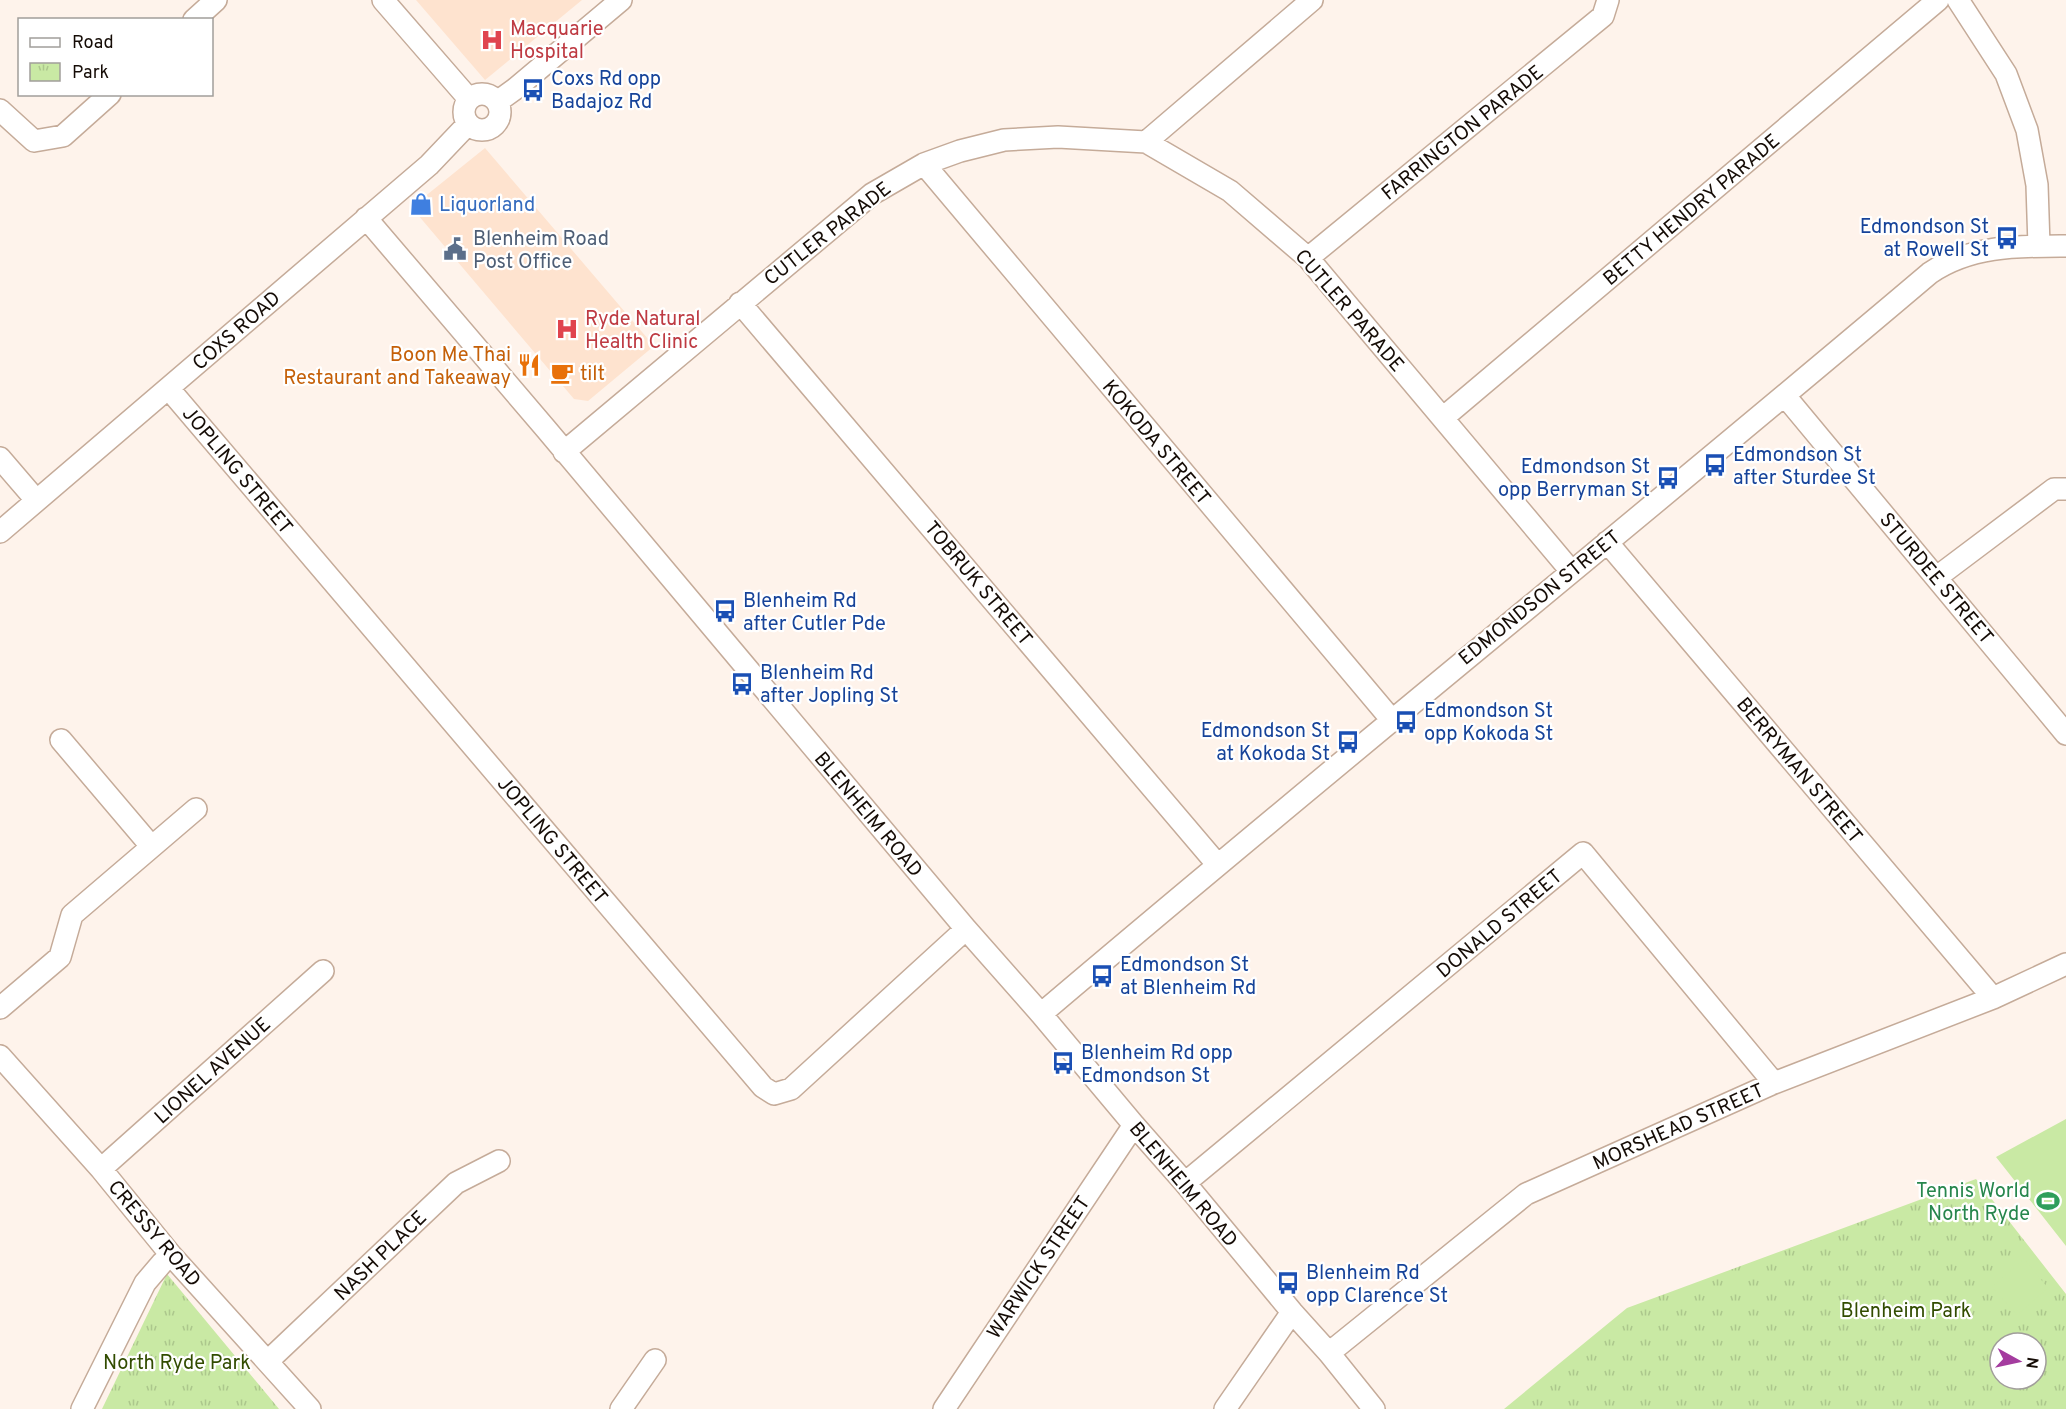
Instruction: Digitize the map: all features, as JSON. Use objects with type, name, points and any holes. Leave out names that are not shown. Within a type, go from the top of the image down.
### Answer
[{"type":"street","points":[[196,18],[216,0]]},
{"type":"street","points":[[383,0],[469,99]]},
{"type":"street","points":[[497,102],[621,0]]},
{"type":"street","points":[[1146,142],[1312,0]]},
{"type":"street","name":"FARRINGTON PARADE","points":[[1308,258],[1603,16],[1608,0]]},
{"type":"street","name":"BETTY HENDRY PARADE","points":[[1444,417],[1938,0]]},
{"type":"street","points":[[1958,0],[2006,74],[2027,130],[2037,185],[2039,246]]},
{"type":"street","points":[[482,94],[488,95],[497,102],[500,114],[495,124],[484,130],[468,124],[464,106],[469,99],[482,94]]},
{"type":"street","points":[[0,110],[34,141],[63,136],[108,96]]},
{"type":"street","name":"COXS ROAD","points":[[0,532],[429,165],[468,124]]},
{"type":"street","name":"CUTLER PARADE","points":[[564,452],[872,194],[924,164],[960,151],[1004,140],[1058,137],[1146,142],[1230,191],[1308,258],[1444,417],[1571,571]]},
{"type":"street","name":"KOKODA STREET","points":[[924,164],[1391,719]]},
{"type":"street","name":"BLENHEIM ROAD","points":[[366,218],[966,929],[1329,1353],[1374,1409]]},
{"type":"street","name":"EDMONDSON STREET","points":[[1041,1014],[1391,719],[1785,396],[1942,264],[1957,257],[1987,249],[2066,246]]},
{"type":"street","name":"TOBRUK STREET","points":[[740,303],[1217,864]]},
{"type":"street","name":"JOPLING STREET","points":[[169,388],[763,1087],[774,1094],[791,1089],[966,929]]},
{"type":"street","name":"STURDEE STREET","points":[[1785,396],[2066,734]]},
{"type":"street","points":[[0,458],[36,500]]},
{"type":"street","points":[[1936,577],[2054,489],[2066,489]]},
{"type":"street","name":"BERRYMAN STREET","points":[[1607,542],[1993,998]]},
{"type":"street","points":[[61,740],[151,846]]},
{"type":"street","points":[[0,1008],[60,957],[72,915],[196,808]]},
{"type":"street","name":"DONALD STREET","points":[[1185,1183],[1583,853],[1774,1083]]},
{"type":"street","name":"MORSHEAD STREET","points":[[1329,1353],[1526,1194],[1774,1083],[1993,998],[2066,964]]},
{"type":"street","name":"LIONEL AVENUE","points":[[101,1169],[323,971]]},
{"type":"street","name":"CRESSY ROAD","points":[[0,1056],[101,1169],[171,1255],[310,1409]]},
{"type":"street","name":"WARWICK STREET","points":[[944,1409],[1134,1125]]},
{"type":"street","name":"NASH PLACE","points":[[268,1361],[456,1183],[499,1161]]},
{"type":"street","points":[[82,1409],[145,1283],[171,1255]]},
{"type":"street","points":[[1224,1409],[1292,1312]]},
{"type":"street","points":[[621,1409],[655,1360]]},
{"type":"shaded area","name":"Macquarie Hospital","points":[[416,0],[582,0],[485,80]]},
{"type":"shaded area","points":[[485,148],[654,346],[588,401],[574,399],[418,215],[418,202]]},
{"type":"green space","name":"Tennis World North Ryde","points":[[2066,1119],[2066,1246],[1996,1157]]},
{"type":"green space","name":"Blenheim Park","points":[[1976,1179],[2066,1294],[2066,1409],[1504,1409],[1627,1308]]},
{"type":"green space","points":[[2024,1259],[2048,1288],[2017,1315],[1992,1287]]},
{"type":"green space","name":"North Ryde Park","points":[[167,1274],[279,1409],[102,1409]]},
{"type":"place","name":"Macquarie Hospital","points":[[492,40]]},
{"type":"place","name":"Coxs Rd opp Badajoz Rd","points":[[533,90]]},
{"type":"place","name":"Liquorland","points":[[421,204]]},
{"type":"place","name":"Edmondson St at Rowell St","points":[[2007,238]]},
{"type":"place","name":"Blenheim Road Post Office","points":[[455,249]]},
{"type":"place","name":"Ryde Natural Health Clinic","points":[[567,329]]},
{"type":"place","name":"Boon Me Thai Restaurant and Takeaway","points":[[529,365]]},
{"type":"place","name":"tilt","points":[[562,373]]},
{"type":"place","name":"Edmondson St after Sturdee St","points":[[1715,465]]},
{"type":"place","name":"Edmondson St opp Berryman St","points":[[1668,478]]},
{"type":"place","name":"Blenheim Rd after Cutler Pde","points":[[725,611]]},
{"type":"place","name":"Blenheim Rd after Jopling St","points":[[742,684]]},
{"type":"place","name":"Edmondson St opp Kokoda St","points":[[1406,722]]},
{"type":"place","name":"Edmondson St at Kokoda St","points":[[1348,742]]},
{"type":"place","name":"Edmondson St at Blenheim Rd","points":[[1102,976]]},
{"type":"place","name":"Blenheim Rd opp Edmondson St","points":[[1063,1063]]},
{"type":"place","name":"Tennis World North Ryde","points":[[2048,1201]]},
{"type":"place","name":"Blenheim Rd opp Clarence St","points":[[1288,1283]]}]
